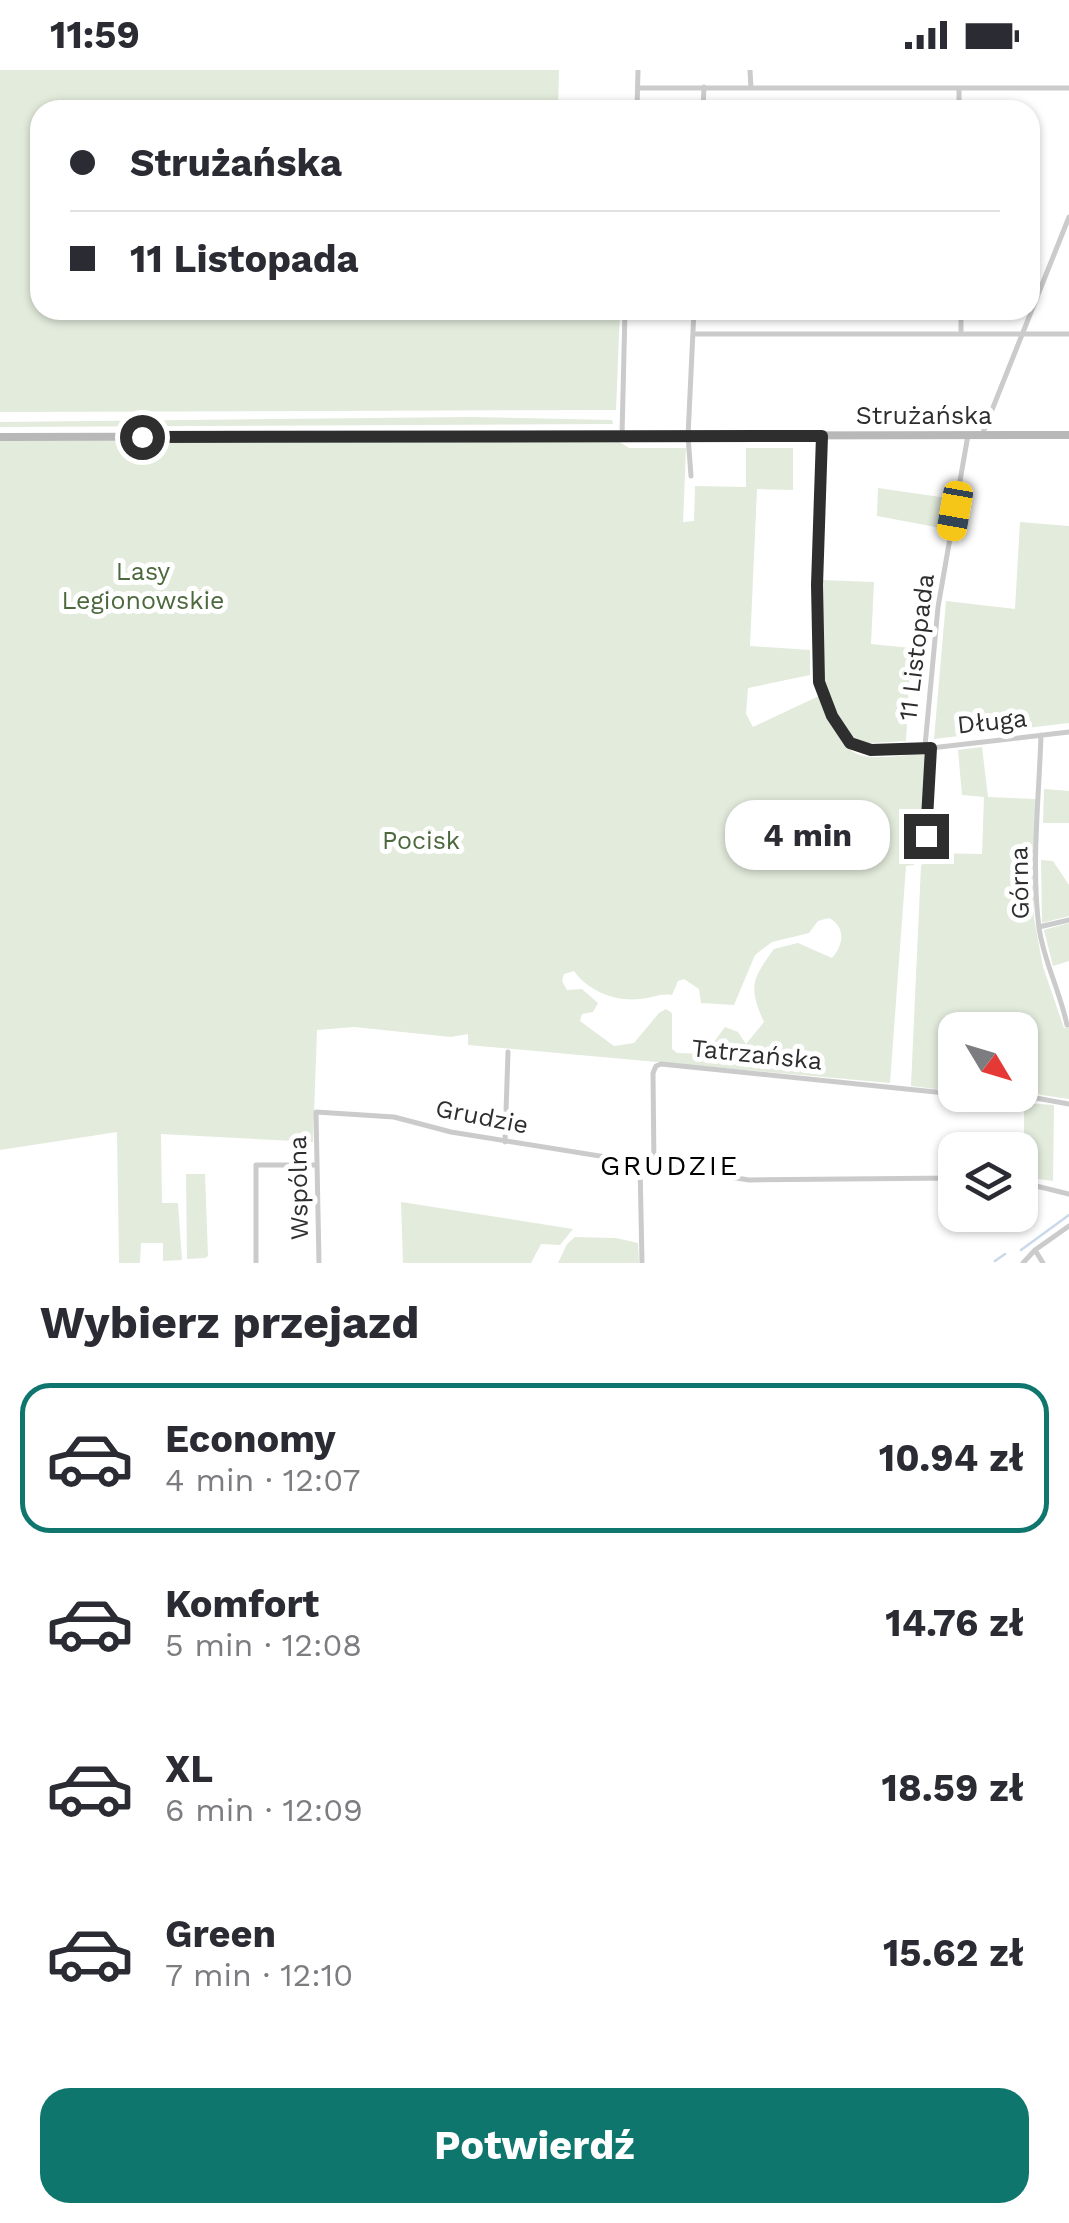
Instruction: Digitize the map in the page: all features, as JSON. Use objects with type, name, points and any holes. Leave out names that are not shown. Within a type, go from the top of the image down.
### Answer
[{"type":"main road","name":"Strużańska","points":[[0,437],[1069,435]]},
{"type":"street","points":[[637,100],[638,70]]},
{"type":"street","points":[[750,70],[750,88]]},
{"type":"street","points":[[638,88],[1069,88]]},
{"type":"street","points":[[703,100],[704,88]]},
{"type":"street","points":[[959,88],[959,100]]},
{"type":"street","points":[[1040,289],[1069,217]]},
{"type":"street","points":[[622,436],[626,320]]},
{"type":"street","points":[[691,476],[688,436],[694,320]]},
{"type":"street","points":[[961,320],[961,334]]},
{"type":"street","points":[[982,435],[1028,320]]},
{"type":"street","points":[[693,334],[1069,334]]},
{"type":"street","name":"11 Listopada","points":[[926,836],[938,606],[968,435]]},
{"type":"street","name":"Długa","points":[[822,436],[816,674],[840,730],[850,743],[860,748],[928,747],[1069,732]]},
{"type":"street","name":"Górna","points":[[1041,736],[1036,878],[1039,927],[1044,958],[1067,1024]]},
{"type":"street","points":[[1039,927],[1069,920]]},
{"type":"street","points":[[506,1142],[508,1052]]},
{"type":"street","name":"Tatrzańska","points":[[654,1166],[653,1073],[661,1064],[938,1092]]},
{"type":"street","points":[[1038,1098],[1069,1104]]},
{"type":"street","name":"Grudzie","points":[[316,1112],[394,1117],[506,1142],[749,1180],[938,1178]]},
{"type":"street","name":"Wspólna","points":[[316,1112],[319,1263]]},
{"type":"street","points":[[640,1164],[642,1263]]},
{"type":"street","points":[[256,1263],[256,1165],[316,1165]]},
{"type":"street","points":[[1038,1186],[1069,1194]]},
{"type":"street","points":[[1023,1263],[1069,1226]]},
{"type":"street","points":[[1035,1250],[1042,1263]]},
{"type":"green space","points":[[0,70],[559,70],[558,100],[30,100],[30,320],[620,320],[616,410],[0,412]]},
{"type":"green space","points":[[469,417],[612,420],[613,424],[0,427],[0,422]]},
{"type":"green space","points":[[0,441],[618,441],[629,448],[686,448],[683,522],[694,521],[695,486],[746,487],[746,448],[793,448],[793,490],[757,489],[750,646],[810,650],[810,675],[748,688],[746,714],[753,727],[819,696],[842,741],[858,754],[886,757],[908,755],[908,750],[927,755],[923,831],[914,865],[906,866],[890,1083],[468,1045],[468,1034],[451,1037],[354,1027],[317,1030],[313,1142],[161,1134],[162,1203],[178,1203],[182,1260],[163,1261],[163,1243],[141,1243],[140,1263],[119,1263],[117,1132],[0,1150]],"holes":[[[829,918],[841,936],[832,958],[798,943],[774,949],[757,976],[754,991],[764,1022],[746,1044],[738,1032],[725,1027],[705,1054],[677,1053],[672,1049],[672,1013],[666,1009],[634,1043],[614,1046],[580,1021],[582,1014],[593,1012],[598,1003],[582,989],[567,990],[562,981],[564,974],[574,971],[595,989],[612,997],[631,999],[672,995],[678,981],[684,979],[699,989],[701,1003],[734,1005],[755,955],[772,942],[809,933],[818,921]]]},
{"type":"green space","points":[[878,488],[947,498],[941,528],[877,516]]},
{"type":"green space","points":[[1020,522],[1069,526],[1069,723],[934,739],[946,601],[1015,609]]},
{"type":"green space","points":[[821,580],[874,582],[871,644],[911,648],[906,741],[856,744],[844,730],[819,673]]},
{"type":"green space","points":[[982,747],[988,797],[1036,799],[1034,918],[1043,967],[1064,1028],[1069,1027],[1069,1099],[1038,1093],[1038,1012],[938,1012],[938,1089],[911,1086],[921,866],[930,853],[982,854],[984,797],[962,795],[958,750]]},
{"type":"green space","points":[[1044,789],[1069,791],[1069,823],[1043,823]]},
{"type":"green space","points":[[1041,860],[1053,861],[1069,885],[1069,916],[1042,923]]},
{"type":"green space","points":[[1069,923],[1069,961],[1053,966],[1044,930]]},
{"type":"green space","points":[[1038,1104],[1054,1105],[1053,1181],[1038,1179],[1038,1132],[1024,1132],[1024,1112],[1038,1112]]},
{"type":"green space","points":[[186,1174],[205,1174],[205,1258],[187,1259]]},
{"type":"green space","points":[[401,1202],[573,1229],[560,1245],[541,1244],[531,1263],[403,1263]]},
{"type":"green space","points":[[575,1237],[638,1243],[639,1263],[558,1263]]},
{"type":"waterway","points":[[1021,1250],[1069,1215]]},
{"type":"waterway","points":[[995,1261],[1005,1254]]},
{"type":"district","name":"GRUDZIE","points":[[670,1165]]},
{"type":"route","points":[[142,437],[822,436],[816,674],[832,716],[850,743],[871,750],[931,748],[926,836]]},
{"type":"park label","name":"Lasy Legionowskie","points":[[143,586]]},
{"type":"park label","name":"Pocisk","points":[[421,840]]}]
